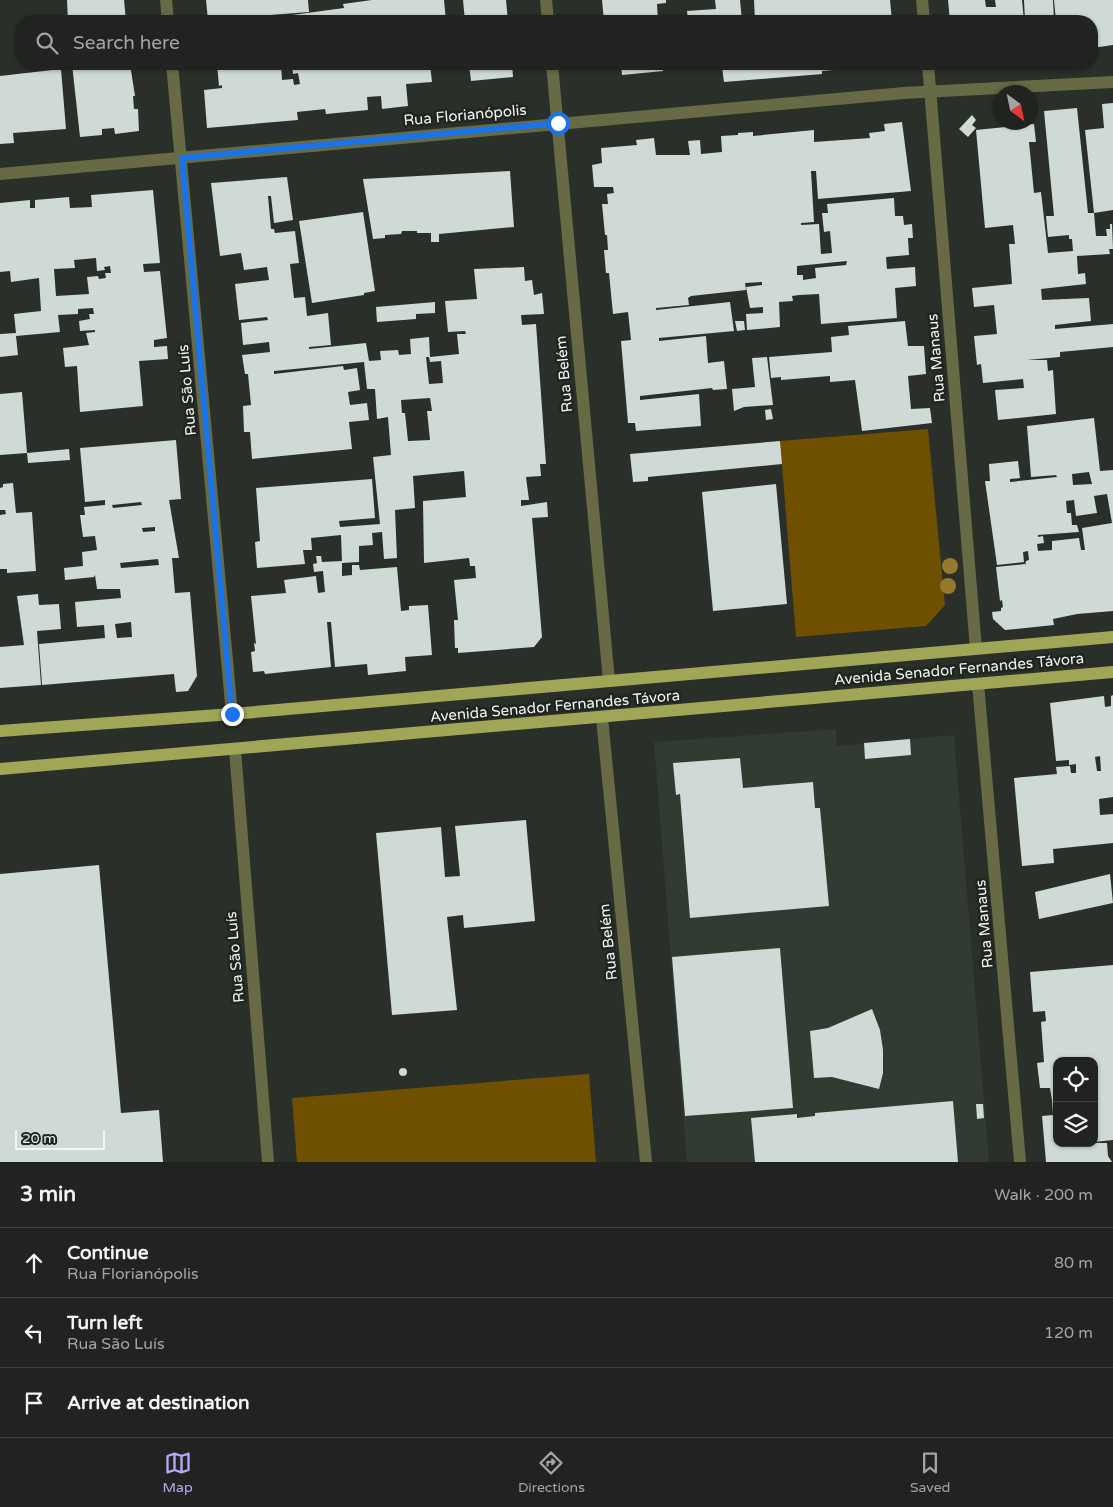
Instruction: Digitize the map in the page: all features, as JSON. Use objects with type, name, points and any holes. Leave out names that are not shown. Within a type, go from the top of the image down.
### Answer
[{"type":"main road","name":"Avenida Senador Fernandes Távora","points":[[0,731],[232,714],[1113,637]]},
{"type":"main road","name":"Avenida Senador Fernandes Távora","points":[[0,769],[1113,672]]},
{"type":"street","points":[[166,0],[167,15]]},
{"type":"street","points":[[546,0],[547,15]]},
{"type":"street","points":[[922,0],[923,15]]},
{"type":"street","name":"Rua São Luís","points":[[173,70],[232,714]]},
{"type":"street","name":"Rua Belém","points":[[553,70],[609,681]]},
{"type":"street","name":"Rua Manaus","points":[[928,70],[976,649]]},
{"type":"street","name":"Rua Florianópolis","points":[[0,174],[930,90],[1113,82]]},
{"type":"street","name":"Rua Manaus","points":[[978,684],[1020,1162]]},
{"type":"street","name":"Rua Belém","points":[[602,718],[646,1162]]},
{"type":"street","name":"Rua São Luís","points":[[235,750],[268,1162]]},
{"type":"shaded area","points":[[928,429],[945,605],[926,626],[796,637],[780,441]]},
{"type":"shaded area","points":[[836,729],[837,746],[954,735],[989,1162],[687,1162],[654,742]]},
{"type":"shaded area","points":[[589,1074],[596,1162],[297,1162],[292,1098]]},
{"type":"building","points":[[67,0],[124,0],[125,15],[68,15]]},
{"type":"building","points":[[206,0],[308,0],[309,12],[271,15],[208,15]]},
{"type":"building","points":[[372,0],[444,0],[445,15],[292,15],[344,8],[343,4]]},
{"type":"building","points":[[463,0],[506,0],[507,15],[464,15]]},
{"type":"building","points":[[602,0],[666,0],[666,3],[657,4],[658,15],[603,15]]},
{"type":"building","points":[[715,0],[740,0],[741,15],[687,15],[687,11],[716,9]]},
{"type":"building","points":[[754,0],[890,0],[891,15],[755,15]]},
{"type":"building","points":[[948,0],[985,0],[986,7],[996,7],[995,0],[1022,0],[1023,15],[949,15]]},
{"type":"building","points":[[1024,0],[1053,0],[1054,15],[1025,15]]},
{"type":"building","points":[[1054,0],[1113,0],[1113,45],[1098,47],[1098,15],[1055,15]]},
{"type":"building","points":[[61,70],[66,129],[13,133],[14,143],[0,144],[0,76]]},
{"type":"building","points":[[73,70],[131,70],[135,96],[133,96],[134,109],[138,109],[139,131],[115,134],[114,128],[102,129],[102,135],[80,137]]},
{"type":"building","points":[[218,70],[281,70],[282,80],[293,79],[294,85],[300,84],[298,73],[293,74],[293,70],[431,70],[432,82],[406,84],[408,106],[382,109],[381,96],[367,97],[368,110],[326,114],[325,109],[297,112],[298,120],[207,128],[204,90],[222,88],[222,85],[219,86]]},
{"type":"building","points":[[470,70],[512,70],[513,77],[471,81]]},
{"type":"building","points":[[622,70],[663,71],[622,75]]},
{"type":"building","points":[[722,70],[833,70],[822,71],[822,74],[724,82]]},
{"type":"building","points":[[1113,103],[1113,210],[1094,213],[1085,130],[1104,128],[1102,104]]},
{"type":"building","points":[[1077,108],[1088,213],[1094,213],[1096,236],[1107,236],[1106,229],[1110,229],[1110,224],[1112,224],[1113,249],[1109,249],[1110,254],[1077,256],[1078,274],[1085,273],[1086,284],[1041,289],[1042,300],[1089,298],[1091,321],[1055,325],[1055,329],[1113,324],[1113,347],[1060,352],[1060,357],[1027,360],[1047,360],[1048,371],[1053,370],[1056,414],[998,420],[995,390],[1024,388],[1023,379],[983,383],[981,364],[977,365],[974,336],[997,334],[994,305],[974,307],[972,288],[1012,284],[1009,244],[1015,244],[1013,225],[985,228],[976,130],[993,128],[993,130],[1035,130],[1036,142],[1029,142],[1034,193],[1041,192],[1048,253],[1073,251],[1072,239],[1069,239],[1069,235],[1048,237],[1046,216],[1054,216],[1044,111]]},
{"type":"building","points":[[972,115],[976,120],[972,125],[976,128],[968,137],[959,129]]},
{"type":"building","points":[[902,122],[911,191],[818,199],[816,171],[811,171],[814,222],[801,223],[801,225],[819,224],[821,254],[832,253],[830,231],[824,232],[822,213],[828,213],[827,204],[894,198],[895,216],[903,216],[904,225],[912,224],[913,238],[908,238],[909,255],[886,257],[887,269],[915,267],[916,286],[895,288],[897,318],[821,324],[819,294],[799,295],[792,296],[793,301],[779,302],[780,327],[747,330],[746,314],[763,313],[763,307],[750,308],[746,287],[762,285],[762,282],[745,283],[746,290],[691,296],[688,298],[689,305],[656,308],[656,310],[730,302],[734,331],[659,338],[659,341],[706,336],[708,363],[724,361],[727,389],[713,390],[712,388],[640,396],[640,400],[699,394],[701,426],[636,431],[635,423],[628,423],[621,341],[631,340],[628,312],[613,314],[609,273],[606,273],[604,250],[608,250],[602,204],[608,204],[607,194],[614,193],[613,187],[594,187],[592,165],[602,163],[601,148],[637,145],[636,140],[654,138],[656,155],[690,155],[688,141],[700,140],[701,154],[722,152],[721,136],[738,135],[738,133],[753,132],[753,136],[814,130],[814,142],[870,138],[869,133],[885,131],[884,124]],"holes":[[[847,261],[846,265],[815,268],[816,278],[803,280],[803,275],[797,275],[797,266]]]},
{"type":"building","points":[[510,171],[514,227],[439,234],[439,242],[431,242],[431,233],[417,233],[417,231],[402,231],[401,234],[385,235],[385,238],[373,239],[363,179]]},
{"type":"building","points":[[287,177],[293,220],[274,223],[271,196],[268,196],[271,229],[274,229],[275,233],[295,231],[299,263],[290,264],[294,298],[305,297],[307,316],[328,313],[331,345],[309,347],[309,349],[366,343],[369,361],[381,360],[380,351],[398,350],[399,355],[411,354],[410,339],[429,337],[430,357],[459,354],[457,334],[466,334],[465,331],[448,332],[445,301],[477,299],[474,269],[524,267],[525,281],[532,280],[534,295],[542,293],[544,314],[521,315],[522,325],[536,324],[546,464],[540,464],[541,476],[526,477],[529,500],[521,500],[521,506],[547,502],[548,517],[532,518],[542,637],[534,647],[458,653],[458,648],[455,648],[454,620],[458,620],[454,580],[476,578],[475,566],[470,566],[469,558],[424,563],[423,501],[466,497],[464,471],[413,476],[415,508],[395,510],[397,558],[384,559],[382,532],[372,533],[373,545],[359,546],[359,562],[342,563],[341,535],[311,538],[312,550],[303,550],[305,564],[257,568],[255,542],[260,541],[256,488],[372,479],[375,518],[339,521],[340,527],[380,524],[373,457],[391,455],[388,417],[377,419],[375,389],[367,389],[364,362],[274,371],[274,374],[343,366],[344,370],[357,368],[360,390],[348,392],[350,405],[367,403],[369,420],[349,422],[352,449],[252,459],[250,432],[244,432],[243,406],[251,405],[248,374],[245,374],[242,355],[270,352],[269,342],[243,345],[241,323],[268,320],[267,317],[239,320],[235,284],[269,280],[267,267],[244,270],[241,253],[220,256],[211,183]],"holes":[[[426,357],[429,357],[430,362],[441,361],[443,383],[429,384]],[[430,398],[432,411],[427,411],[430,440],[408,441],[405,413],[402,413],[401,400]]]},
{"type":"building","points":[[153,190],[160,263],[143,264],[144,272],[160,271],[167,338],[154,340],[154,347],[167,346],[168,359],[139,361],[143,406],[80,412],[77,366],[65,367],[63,348],[89,345],[86,333],[95,332],[95,330],[80,331],[79,321],[90,319],[89,314],[94,314],[93,308],[78,309],[78,314],[58,315],[60,332],[16,336],[18,355],[0,357],[0,334],[16,333],[14,314],[41,311],[39,278],[11,282],[10,271],[0,272],[0,203],[30,200],[30,208],[35,208],[35,200],[69,197],[70,208],[92,207],[91,195]],"holes":[[[96,258],[97,271],[105,270],[104,267],[110,266],[111,273],[105,273],[106,278],[99,279],[98,276],[87,277],[89,294],[56,296],[54,269],[75,268],[74,260]]]},
{"type":"building","points":[[363,212],[375,291],[364,293],[364,295],[312,303],[299,221]]},
{"type":"building","points":[[435,302],[435,313],[416,314],[416,319],[377,322],[376,307]]},
{"type":"building","points":[[735,321],[744,321],[745,330],[737,331]]},
{"type":"building","points":[[905,321],[908,346],[924,346],[926,374],[908,376],[911,409],[930,408],[932,423],[862,431],[855,380],[830,382],[830,376],[781,380],[781,377],[771,378],[769,357],[832,352],[831,337],[849,335],[848,326]]},
{"type":"building","points":[[767,357],[773,405],[744,407],[734,411],[732,389],[755,387],[752,358]]},
{"type":"building","points":[[22,392],[27,453],[0,455],[0,394]]},
{"type":"building","points":[[771,409],[773,419],[766,420],[765,410]]},
{"type":"building","points":[[1094,418],[1100,471],[1113,470],[1113,611],[1077,614],[1053,619],[1054,625],[1005,630],[993,619],[992,612],[1001,611],[1003,607],[1002,600],[1000,601],[996,567],[1025,564],[1025,566],[1026,561],[1029,560],[1028,551],[1023,552],[1024,562],[997,565],[985,481],[990,481],[989,464],[1018,461],[1020,478],[1010,479],[1010,482],[1057,477],[1056,475],[1031,477],[1027,426]],"holes":[[[1089,472],[1092,484],[1073,485],[1072,474]],[[1107,494],[1112,523],[1082,528],[1085,550],[1081,550],[1079,538],[1052,541],[1052,550],[1038,551],[1037,544],[1044,543],[1043,536],[1038,537],[1038,535],[1079,532],[1077,525],[1072,525],[1071,513],[1067,513],[1066,501],[1074,500],[1076,516],[1097,513],[1094,496]]]},
{"type":"building","points":[[176,440],[181,499],[169,500],[179,558],[172,558],[175,593],[190,592],[197,676],[188,691],[176,692],[174,674],[42,685],[39,644],[105,638],[104,625],[77,627],[75,602],[121,598],[120,589],[97,589],[95,575],[94,577],[65,580],[64,568],[83,566],[82,552],[97,550],[95,536],[83,537],[80,515],[85,515],[84,507],[105,505],[105,500],[85,502],[80,448]],"holes":[[[141,502],[142,505],[113,508],[112,505]],[[155,527],[155,531],[143,532],[142,528]],[[158,559],[159,565],[121,568],[120,563]],[[131,622],[132,637],[117,638],[115,624]]]},
{"type":"building","points":[[780,441],[782,464],[648,477],[648,481],[633,482],[630,454]]},
{"type":"building","points":[[69,449],[70,460],[28,463],[27,453]]},
{"type":"building","points":[[13,483],[16,513],[32,512],[36,571],[7,573],[7,569],[0,569],[0,515],[6,514],[5,510],[0,510],[0,488],[3,487],[3,484]]},
{"type":"building","points":[[776,484],[787,604],[713,611],[702,492]]},
{"type":"building","points":[[316,556],[321,556],[322,562],[342,561],[342,576],[352,575],[352,565],[359,565],[360,570],[397,567],[401,611],[409,610],[409,606],[428,605],[432,655],[405,657],[406,671],[368,675],[367,664],[335,667],[331,622],[327,622],[331,667],[265,674],[264,671],[253,672],[251,652],[255,651],[254,643],[256,644],[251,596],[286,593],[284,580],[316,576],[318,593],[325,592],[323,571],[314,572],[313,564],[317,563]]},
{"type":"building","points":[[38,594],[39,605],[59,604],[61,629],[37,631],[41,685],[0,688],[0,647],[24,645],[17,596]]},
{"type":"building","points":[[1113,695],[1113,797],[1099,799],[1100,815],[1113,814],[1113,843],[1053,849],[1054,863],[1022,866],[1014,778],[1057,774],[1056,767],[1070,766],[1071,773],[1076,773],[1076,764],[1069,765],[1069,760],[1056,761],[1050,703],[1104,696],[1105,707],[1111,706],[1111,696]],"holes":[[[1100,756],[1101,771],[1097,771],[1095,757]]]},
{"type":"building","points":[[910,739],[911,755],[865,759],[864,743]]},
{"type":"building","points":[[740,758],[743,788],[813,782],[815,808],[820,808],[829,906],[690,918],[680,794],[676,795],[673,763]]},
{"type":"building","points":[[526,820],[535,921],[464,928],[463,915],[447,917],[457,1010],[392,1015],[376,833],[441,827],[445,877],[460,876],[455,826]]},
{"type":"building","points":[[99,865],[121,1113],[159,1110],[163,1162],[0,1162],[0,874]]},
{"type":"building","points":[[1110,874],[1113,903],[1039,919],[1035,892]]},
{"type":"building","points":[[780,948],[793,1108],[685,1116],[672,957]]},
{"type":"building","points":[[1113,965],[1113,1140],[1098,1142],[1098,1057],[1053,1057],[1053,1115],[1050,1088],[1040,1088],[1037,1063],[1044,1062],[1041,1022],[1046,1021],[1045,1011],[1033,1012],[1030,972]]},
{"type":"building","points":[[872,1009],[880,1030],[883,1050],[883,1073],[879,1089],[832,1077],[814,1078],[810,1031],[828,1028]]},
{"type":"building","points":[[403,1068],[407,1072],[403,1076],[399,1072]]},
{"type":"building","points":[[953,1101],[958,1162],[755,1162],[751,1118],[797,1114],[797,1118],[815,1116],[815,1113]]},
{"type":"building","points":[[976,1104],[983,1104],[984,1118],[977,1119]]},
{"type":"building","points":[[1053,1115],[1053,1147],[1098,1147],[1098,1143],[1107,1143],[1108,1156],[1112,1162],[1046,1162],[1042,1116]]},
{"type":"route","points":[[232,714],[182,158],[558,123]]}]
